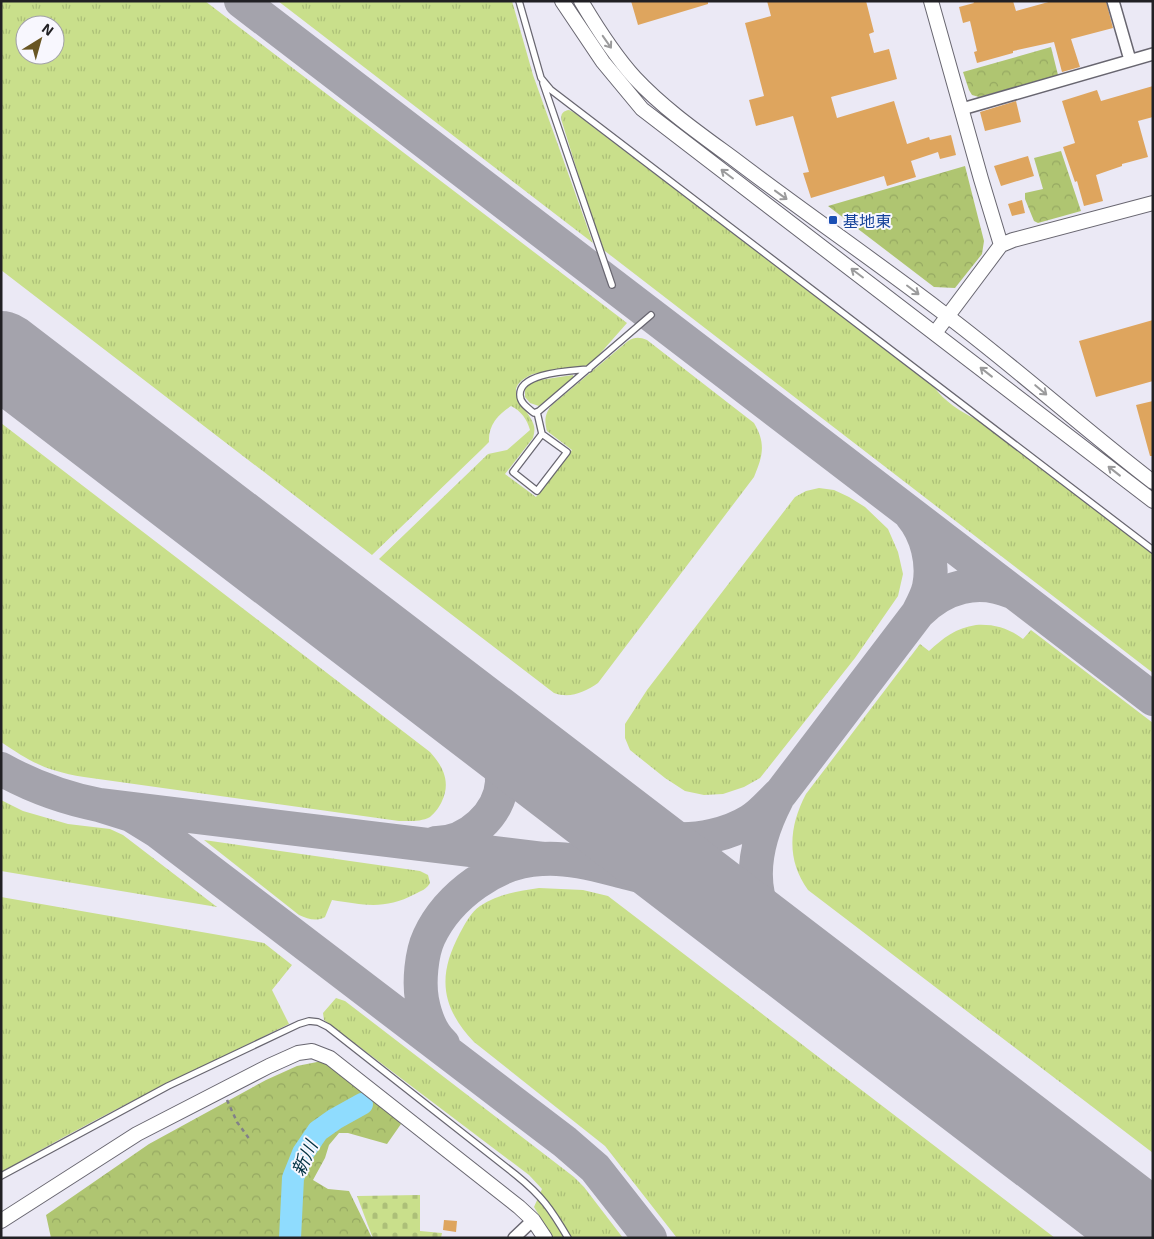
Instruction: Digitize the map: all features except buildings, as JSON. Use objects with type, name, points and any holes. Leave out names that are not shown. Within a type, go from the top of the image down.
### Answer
[{"type":"street","points":[[562,1],[602,62],[642,108],[1153,501]]},
{"type":"street","points":[[581,1],[607,43],[635,78],[674,114],[948,316],[1037,386],[1153,482]]},
{"type":"street","points":[[931,1],[1001,245]]},
{"type":"street","points":[[1113,1],[1130,60]]},
{"type":"street","points":[[962,109],[1153,54]]},
{"type":"street","points":[[935,333],[1001,245],[1013,240],[1153,203]]},
{"type":"street","points":[[1,1221],[137,1134],[298,1053],[312,1051],[330,1058],[513,1202],[532,1220],[545,1238]]},
{"type":"street","points":[[514,1238],[532,1220]]},
{"type":"lane","points":[[519,1],[542,78],[612,285]]},
{"type":"lane","points":[[542,78],[551,90],[572,108],[1153,550]]},
{"type":"lane","points":[[589,369],[538,376],[528,380],[522,385],[520,398],[526,407],[534,413],[537,412],[589,369],[651,315]]},
{"type":"lane","points":[[537,412],[542,434],[567,452],[537,491],[513,472],[542,434]]},
{"type":"lane","points":[[1,1176],[168,1086],[309,1021],[318,1022],[328,1027],[538,1193],[552,1210],[568,1238]]},
{"type":"path","points":[[222,1090],[237,1122],[250,1140]]},
{"type":"green space","points":[[1,1],[205,1],[627,323],[590,365],[533,374],[522,380],[517,386],[516,393],[518,399],[531,419],[534,432],[533,438],[505,474],[536,497],[572,450],[547,431],[546,417],[550,408],[628,341],[637,338],[647,340],[754,423],[762,443],[761,456],[754,477],[598,683],[577,694],[560,695],[554,693],[379,559],[488,454],[507,450],[530,430],[527,422],[518,410],[511,406],[502,413],[494,421],[490,431],[489,442],[372,555],[1,270]]},
{"type":"green space","points":[[278,1],[512,1],[533,75],[593,243]]},
{"type":"green space","points":[[1051,47],[1058,75],[979,97],[972,95],[969,90],[963,72]]},
{"type":"green space","points":[[569,110],[934,387],[953,406],[976,419],[1153,554],[1153,673],[601,248],[562,122],[562,114]]},
{"type":"green space","points":[[1061,151],[1081,211],[1038,223],[1034,221],[1025,199],[1025,193],[1043,189],[1034,158]]},
{"type":"green space","points":[[965,166],[984,241],[982,254],[955,288],[934,287],[828,206]]},
{"type":"green space","points":[[573,375],[574,378],[539,406],[530,403],[525,397],[525,389],[533,381]]},
{"type":"green space","points":[[1,423],[430,752],[439,763],[446,781],[445,794],[434,814],[423,820],[399,821],[84,777],[40,765],[1,742]]},
{"type":"green space","points":[[819,488],[834,490],[849,497],[865,507],[888,529],[898,552],[903,574],[898,596],[855,658],[760,778],[744,787],[723,794],[704,795],[685,791],[665,778],[630,750],[625,738],[625,724],[647,690],[795,497],[806,491]]},
{"type":"green space","points":[[976,625],[1001,627],[1023,639],[1031,630],[1153,723],[1153,1153],[808,890],[796,867],[792,843],[793,831],[800,806],[806,794],[920,644],[929,651],[950,634],[962,628]]},
{"type":"green space","points":[[1,800],[23,811],[68,824],[110,829],[123,835],[217,907],[1,871]]},
{"type":"green space","points":[[204,840],[420,871],[428,875],[430,883],[424,890],[404,899],[384,904],[364,905],[332,900],[325,917],[318,919],[306,918],[299,915]]},
{"type":"green space","points":[[539,888],[583,890],[608,896],[1055,1238],[677,1238],[605,1146],[474,1042],[463,1029],[449,1003],[446,990],[448,963],[460,933],[471,915],[480,906],[501,896]]},
{"type":"green space","points":[[1,897],[264,943],[292,965],[272,990],[289,1024],[107,1114],[1,1173]]},
{"type":"green space","points":[[336,998],[345,1001],[574,1177],[584,1187],[623,1238],[553,1238],[534,1207],[542,1189],[529,1175],[324,1020],[323,1013]]},
{"type":"green space","points":[[322,1061],[385,1108],[401,1124],[387,1144],[348,1133],[339,1133],[329,1145],[325,1158],[313,1180],[328,1189],[349,1191],[372,1238],[51,1238],[46,1215],[149,1144],[266,1080],[297,1066]]},
{"type":"green space","points":[[420,1195],[420,1231],[442,1233],[441,1238],[374,1238],[372,1236],[357,1196]]},
{"type":"waterway","name":"新川","points":[[290,1238],[293,1178],[303,1153],[318,1131],[362,1104]]},
{"type":"taxiway","points":[[241,1],[1153,699]]},
{"type":"taxiway","points":[[911,515],[925,540],[931,568],[928,590],[918,613]]},
{"type":"taxiway","points":[[595,808],[623,822],[664,838],[693,839],[713,836],[742,826],[759,815],[781,793],[918,613],[928,604],[950,591],[974,585],[986,585],[1012,592]]},
{"type":"taxiway","points":[[436,843],[448,842],[470,832],[489,815],[500,794],[502,773],[496,742],[487,729],[465,709]]},
{"type":"taxiway","points":[[1,769],[49,791],[99,805],[543,859]]},
{"type":"taxiway","points":[[777,799],[759,846],[756,870],[759,900],[778,936],[817,978]]},
{"type":"taxiway","points":[[99,805],[131,815],[157,831],[565,1142],[595,1168],[650,1238]]},
{"type":"taxiway","points":[[443,1044],[429,1024],[422,1000],[421,969],[426,944],[437,922],[448,908],[461,895],[491,873],[525,861],[542,859],[575,861],[676,885],[697,893],[730,911]]},
{"type":"runway","points":[[1,354],[1153,1235]]},
{"type":"place","name":"基地東","points":[[833,220]]}]
